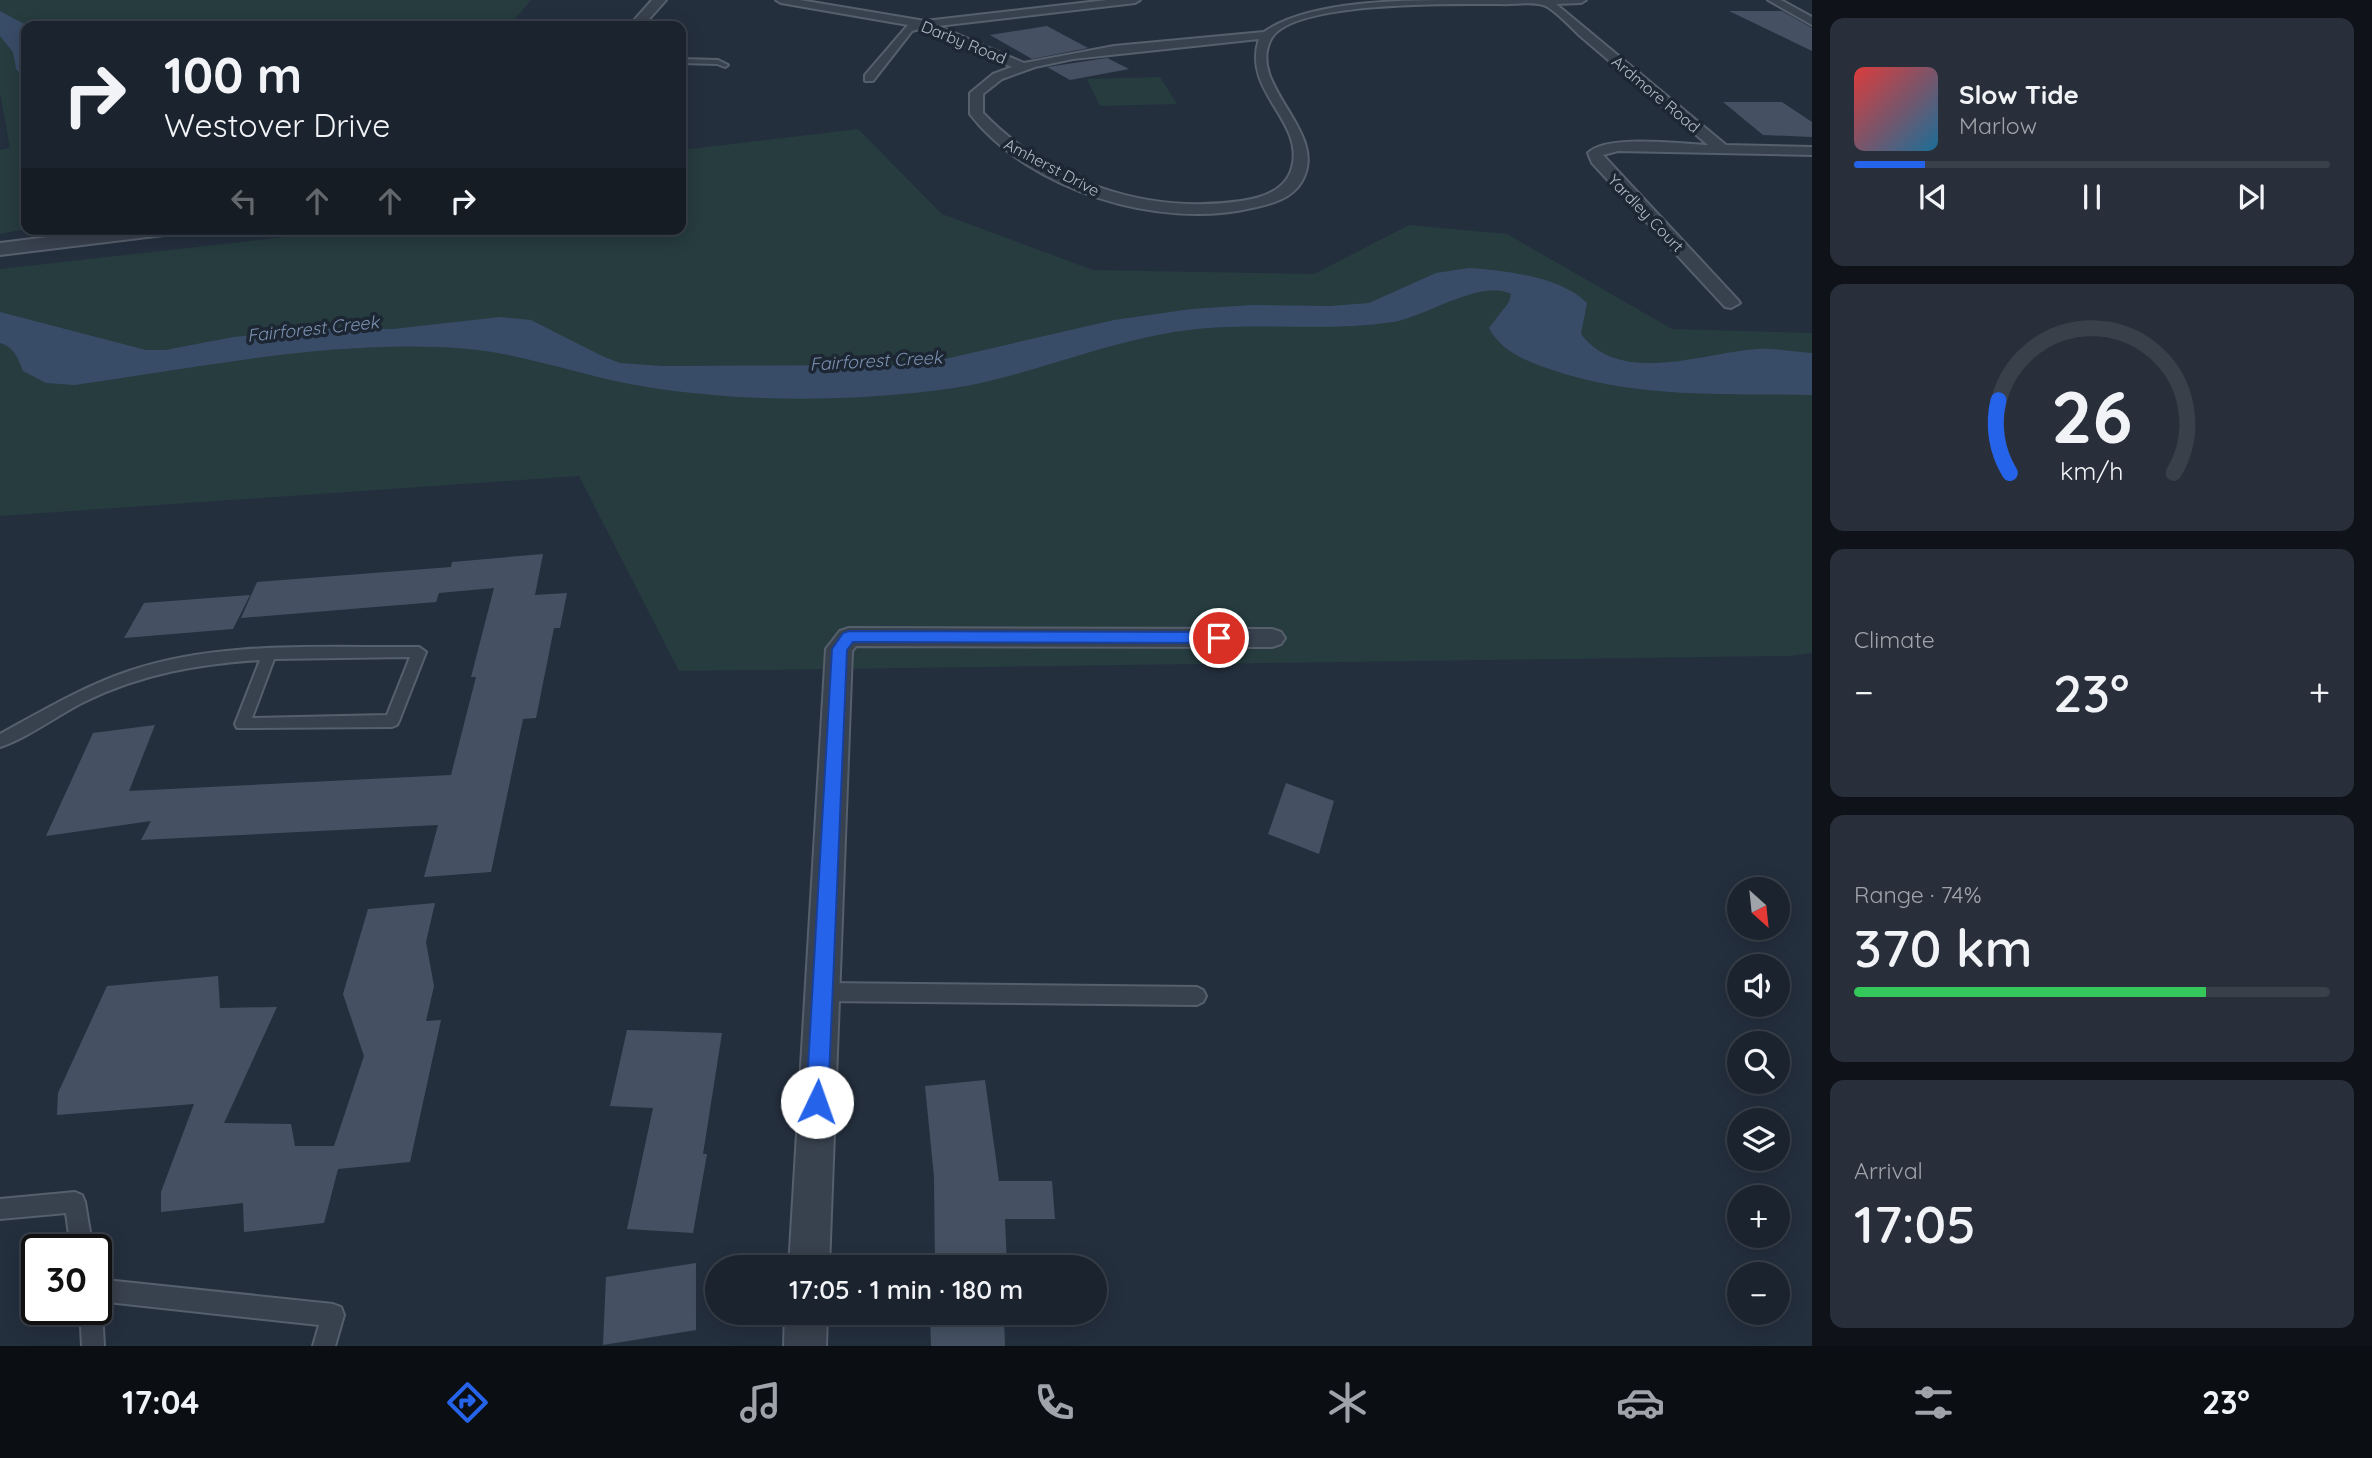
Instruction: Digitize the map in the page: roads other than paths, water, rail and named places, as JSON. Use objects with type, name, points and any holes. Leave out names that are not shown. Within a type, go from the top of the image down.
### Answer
[{"type":"street","points":[[640,21],[659,0]]},
{"type":"street","name":"Darby Road","points":[[781,0],[924,24],[1021,66]]},
{"type":"street","points":[[869,78],[908,29],[924,24],[1135,0]]},
{"type":"street","points":[[1547,2],[1581,0]]},
{"type":"street","points":[[1773,0],[1812,22]]},
{"type":"street","name":"Amherst Drive","points":[[1266,35],[1108,50],[1021,66],[979,89],[973,104],[981,121],[1012,147],[1072,181],[1119,200],[1187,209],[1241,206],[1267,200],[1285,191],[1298,176],[1300,161],[1297,141],[1272,95],[1262,68],[1262,44],[1266,35],[1277,26],[1302,16],[1358,2],[1547,2]]},
{"type":"street","name":"Ardmore Road","points":[[1547,2],[1722,149]]},
{"type":"street","name":"Yardley Court","points":[[1722,149],[1618,147],[1598,151],[1595,157],[1630,198],[1731,303]]},
{"type":"street","points":[[1722,149],[1812,151]]},
{"type":"street","points":[[0,249],[115,235]]},
{"type":"street","points":[[810,1255],[839,649],[849,637],[1272,638]]},
{"type":"street","points":[[805,1346],[806,1325]]},
{"type":"lane","points":[[686,61],[718,62],[726,65]]},
{"type":"lane","points":[[0,741],[86,694],[136,674],[209,659],[268,656],[419,652],[392,721],[242,724],[268,656]]},
{"type":"lane","points":[[822,992],[1197,996]]},
{"type":"lane","points":[[0,1209],[75,1202],[80,1234]]},
{"type":"lane","points":[[112,1292],[333,1315],[324,1346]]},
{"type":"lane","points":[[91,1325],[93,1346]]},
{"type":"water","points":[[0,11],[21,22],[21,74],[16,69],[13,52],[0,36]]},
{"type":"water","name":"Fairforest Creek","points":[[1469,268],[1532,276],[1576,294],[1587,303],[1581,334],[1598,350],[1618,359],[1640,363],[1664,362],[1758,349],[1812,353],[1812,395],[1651,390],[1587,380],[1545,368],[1509,350],[1489,328],[1509,302],[1511,294],[1499,290],[1469,295],[1393,322],[1339,327],[1228,327],[1174,332],[1118,344],[982,383],[916,393],[839,398],[762,398],[685,392],[625,383],[490,352],[419,347],[370,347],[271,356],[75,385],[46,383],[23,371],[12,350],[0,343],[0,312],[146,350],[165,350],[234,337],[302,329],[393,329],[500,317],[531,320],[620,363],[663,366],[900,365],[932,362],[1114,320],[1191,309],[1369,303],[1436,273]]}]
